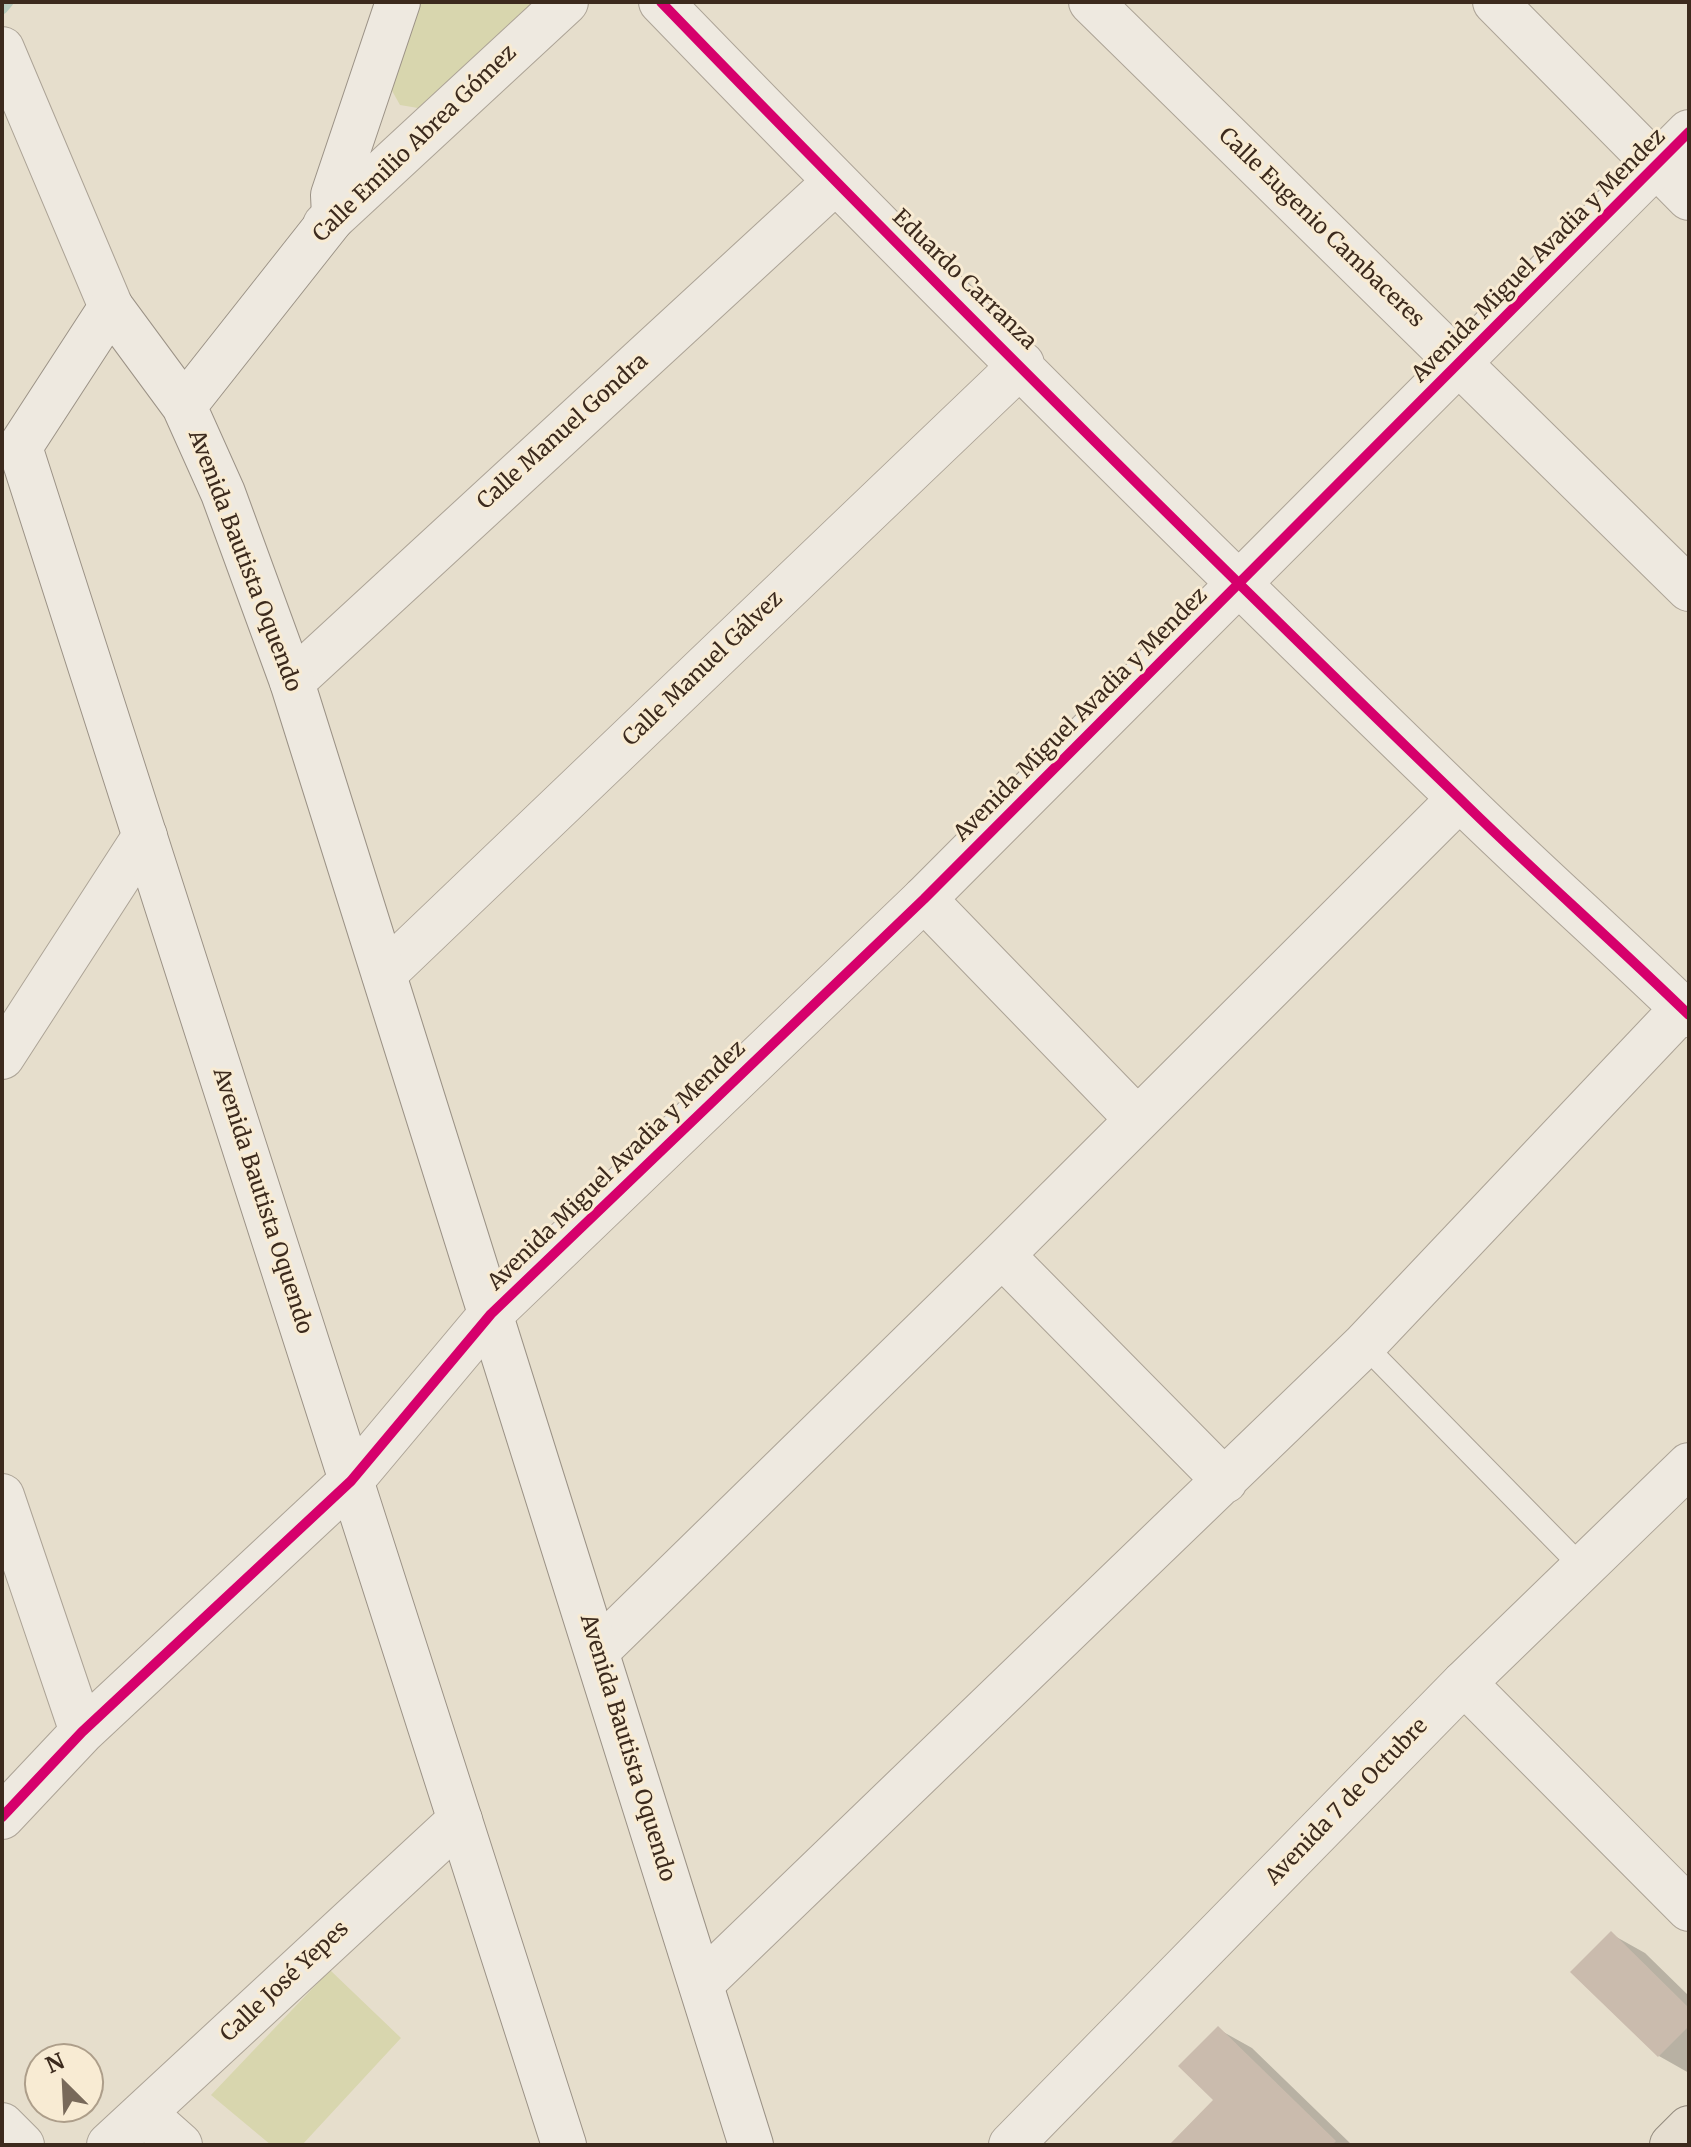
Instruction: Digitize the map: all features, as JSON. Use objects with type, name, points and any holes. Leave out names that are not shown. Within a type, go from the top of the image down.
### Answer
[{"type":"main road","points":[[1672,2145],[1689,2128]]},
{"type":"street","points":[[325,225],[334,216],[333,195],[398,2]]},
{"type":"street","name":"Calle Emilio Abrea Gómez","points":[[184,406],[325,225],[566,2]]},
{"type":"street","name":"Eduardo Carranza","points":[[661,2],[835,182],[1022,364],[1241,585],[1459,799],[1686,1012]]},
{"type":"street","name":"Calle Eugenio Cambaceres","points":[[1091,2],[1689,589]]},
{"type":"street","points":[[1495,2],[1689,198]]},
{"type":"street","points":[[2,49],[111,307]]},
{"type":"street","name":"Avenida Miguel Avadia y Mendez","points":[[2,1817],[82,1732],[351,1481],[491,1314],[924,899],[1241,585],[1689,132]]},
{"type":"street","name":"Calle Manuel Gondra","points":[[292,682],[835,182]]},
{"type":"street","name":"Avenida Bautista Oquendo","points":[[564,2145],[145,836],[11,456],[111,307],[184,406],[223,493],[292,682],[751,2145]]},
{"type":"street","name":"Calle Manuel Gálvez","points":[[384,974],[1022,364]]},
{"type":"street","points":[[597,1651],[1002,1255],[1459,799]]},
{"type":"street","points":[[2,1057],[145,836]]},
{"type":"street","points":[[924,899],[1137,1119]]},
{"type":"street","points":[[701,1984],[1364,1345],[1686,1012]]},
{"type":"street","points":[[1002,1255],[1225,1481]]},
{"type":"street","name":"Avenida 7 de Octubre","points":[[1011,2145],[1464,1683],[1689,1465]]},
{"type":"street","points":[[2,1496],[82,1732]]},
{"type":"street","points":[[1464,1683],[1689,1909]]},
{"type":"street","name":"Calle José Yepes","points":[[109,2145],[460,1820]]},
{"type":"street","points":[[144,2113],[180,2145]]},
{"type":"street","points":[[2,2125],[22,2145]]},
{"type":"lane","points":[[1364,1345],[1584,1569]]},
{"type":"shaded area","points":[[421,2],[538,2],[424,109],[400,105],[386,80]]},
{"type":"shaded area","points":[[330,1970],[401,2038],[302,2145],[271,2145],[211,2095]]},
{"type":"building","points":[[1611,1931],[1689,2008],[1689,2026],[1658,2057],[1570,1972]]},
{"type":"building","points":[[1218,2026],[1336,2141],[1332,2145],[1169,2145],[1213,2100],[1178,2066]]},
{"type":"waterway","points":[[2,9],[8,2]]},
{"type":"cycle path","points":[[661,2],[1155,501],[1486,824],[1689,1015]]},
{"type":"cycle path","points":[[2,1817],[82,1732],[351,1481],[491,1314],[924,899],[1689,132]]}]
